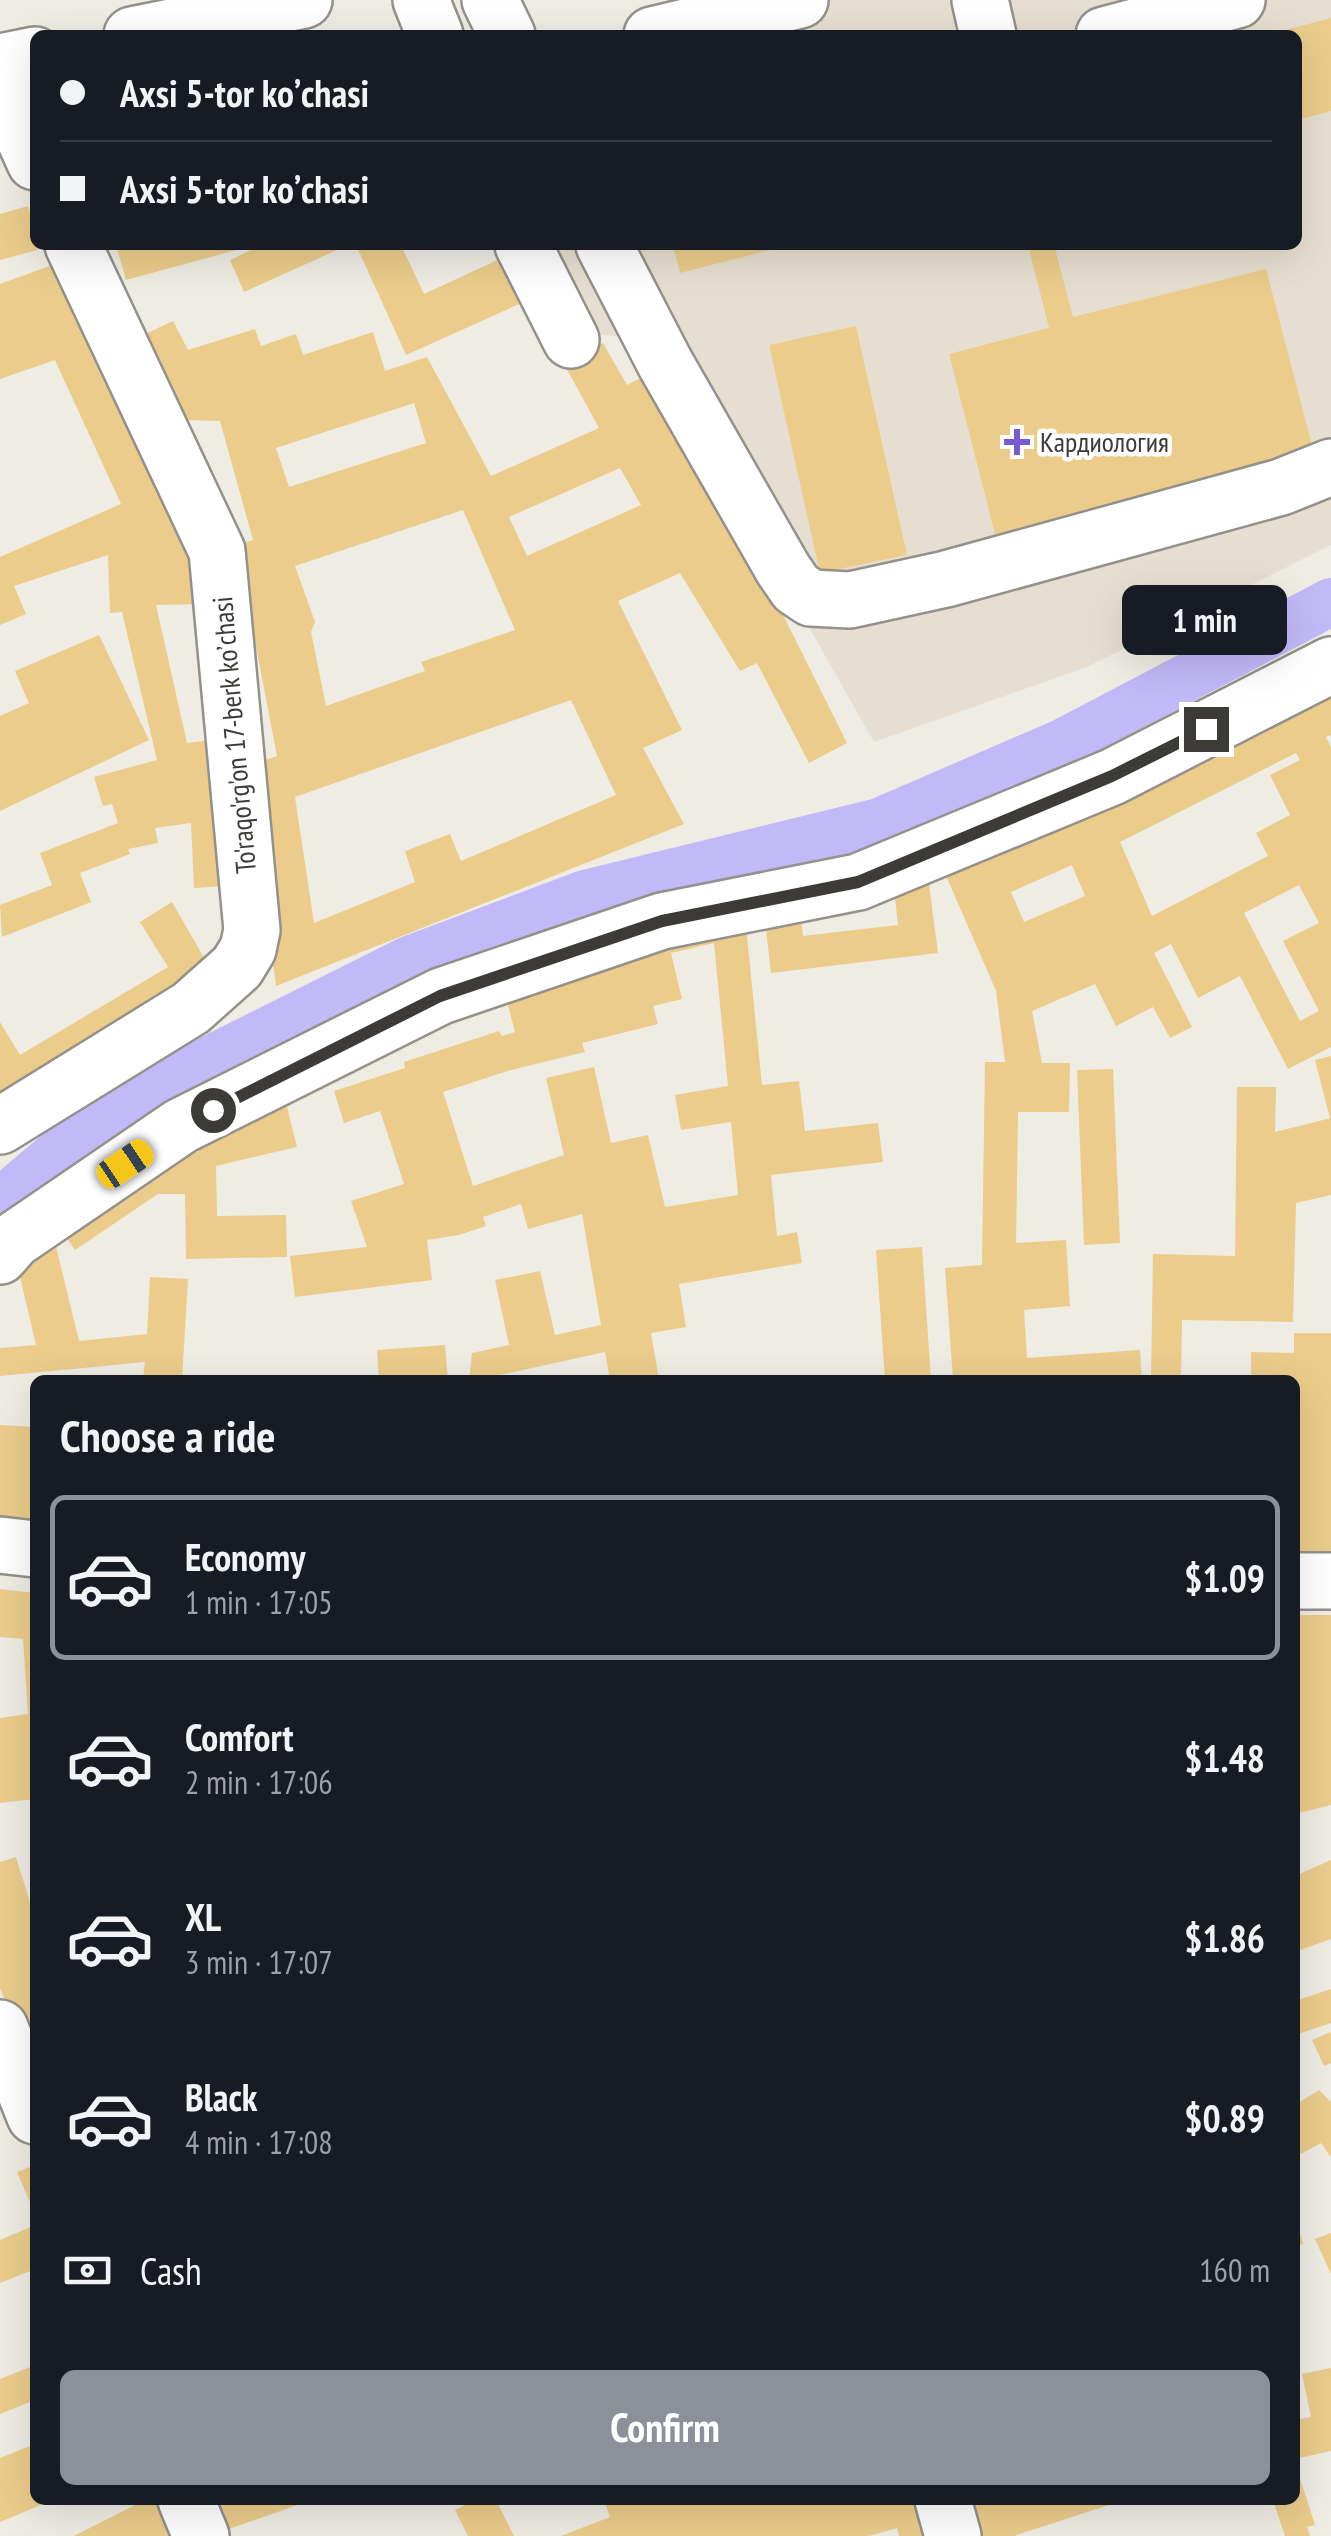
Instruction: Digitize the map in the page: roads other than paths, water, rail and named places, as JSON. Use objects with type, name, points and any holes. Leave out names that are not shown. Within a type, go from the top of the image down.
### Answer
[{"type":"street","points":[[157,30],[304,0]]},
{"type":"street","points":[[490,0],[505,30]]},
{"type":"street","points":[[673,30],[800,0]]},
{"type":"street","points":[[980,0],[987,30]]},
{"type":"street","points":[[1123,30],[1237,0]]},
{"type":"street","points":[[22,136],[0,65],[30,56]]},
{"type":"street","name":"To'raqo'rg'on 17-berk koʼchasi","points":[[0,1126],[190,1008],[236,968],[248,949],[252,930],[217,551],[75,250]]},
{"type":"street","points":[[525,250],[570,340]]},
{"type":"street","points":[[607,250],[648,332],[784,569],[796,588],[812,598],[850,600],[946,579],[1281,487],[1331,467]]},
{"type":"street","points":[[0,1256],[14,1240],[180,1126],[440,996],[662,921],[858,882],[1112,776],[1331,665]]},
{"type":"street","points":[[0,1546],[30,1549]]},
{"type":"street","points":[[1300,1581],[1331,1581]]},
{"type":"street","points":[[0,2028],[30,2103]]},
{"type":"street","points":[[188,2505],[200,2536]]},
{"type":"street","points":[[944,2505],[953,2536]]},
{"type":"waterway","points":[[0,1202],[65,1147],[205,1062],[409,960],[585,894],[879,822],[1062,743],[1331,602]]},
{"type":"place","name":"Кардиология","points":[[1017,442]]}]
